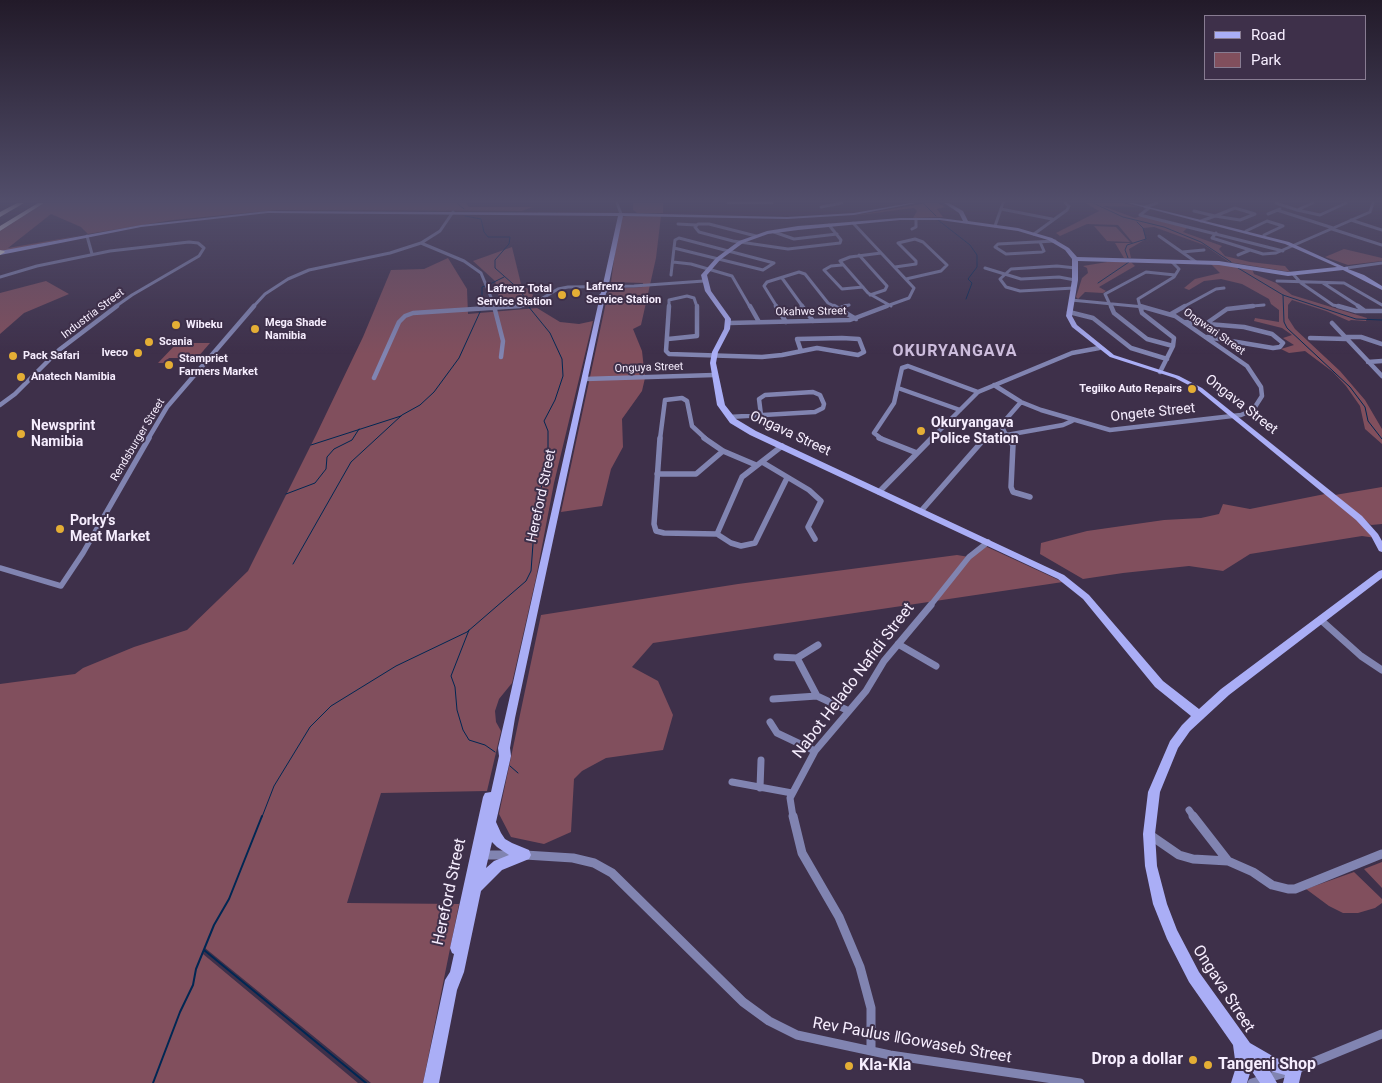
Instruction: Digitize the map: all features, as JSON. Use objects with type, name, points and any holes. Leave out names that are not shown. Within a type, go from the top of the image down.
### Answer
[{"type":"main road","points":[[604,288],[606,290],[620,286]]},
{"type":"street","name":"Industria Street","points":[[0,277],[38,266],[96,254]]},
{"type":"street","name":"Industria Street","points":[[0,406],[19,391],[54,354],[118,305],[201,254]]},
{"type":"street","name":"Rendsburger Street","points":[[0,568],[61,586],[83,553],[167,407],[266,294],[288,279],[310,270],[387,254]]},
{"type":"street","points":[[445,254],[477,268],[487,284],[496,309],[502,341],[500,357]]},
{"type":"street","name":"Hereford Street","points":[[452,986],[452,972],[499,757],[504,748],[611,254]]},
{"type":"street","points":[[671,275],[674,254]]},
{"type":"street","points":[[696,254],[763,270],[774,264],[771,261],[742,254]]},
{"type":"street","points":[[724,254],[708,268],[704,280],[708,291],[726,314],[729,323]]},
{"type":"street","points":[[842,264],[841,260],[877,254]]},
{"type":"street","points":[[882,254],[906,279],[941,271],[947,265],[935,254]]},
{"type":"street","points":[[895,267],[916,264],[916,261],[909,254]]},
{"type":"street","points":[[1071,254],[1075,259],[1076,268],[1069,312],[1093,318],[1131,348],[1168,359]]},
{"type":"street","points":[[1184,254],[1196,262]]},
{"type":"street","points":[[1238,255],[1242,254]]},
{"type":"street","points":[[1312,254],[1382,288]]},
{"type":"street","points":[[859,256],[887,286],[885,290],[870,295]]},
{"type":"street","points":[[1075,259],[1219,263],[1293,274],[1381,263]]},
{"type":"street","points":[[673,262],[708,268],[732,276],[759,322]]},
{"type":"street","points":[[1160,372],[1173,346],[1173,336],[1146,316],[1139,306],[1138,300],[1141,296],[1176,275],[1178,269],[1172,262]]},
{"type":"street","points":[[842,264],[870,295],[891,306]]},
{"type":"street","points":[[842,264],[831,266],[824,270],[842,289],[863,288]]},
{"type":"street","points":[[1074,288],[1016,290],[1002,283],[1000,279],[1010,269],[1057,266],[1076,268]]},
{"type":"street","points":[[985,268],[1021,279],[1059,277],[1075,280]]},
{"type":"street","points":[[786,322],[764,286],[767,282],[798,272],[803,273],[828,302],[856,319]]},
{"type":"street","points":[[1173,346],[1145,337],[1114,314],[1105,293],[1143,273],[1155,272],[1176,275]]},
{"type":"street","points":[[1293,274],[1301,283],[1332,306],[1365,311],[1382,311]]},
{"type":"street","points":[[782,278],[813,321]]},
{"type":"street","name":"Okahwe Street","points":[[729,323],[856,319],[907,300],[913,293],[914,288],[906,279]]},
{"type":"street","points":[[374,378],[399,322],[405,316],[423,312],[496,309],[535,303],[563,288],[604,288],[704,280]]},
{"type":"street","points":[[1277,281],[1350,285],[1382,305]]},
{"type":"street","points":[[1323,283],[1365,311]]},
{"type":"street","points":[[1171,314],[1216,290],[1224,288]]},
{"type":"street","points":[[668,339],[697,336],[698,312],[693,297],[677,297],[669,300],[666,351],[669,354],[762,357],[801,351],[816,348],[858,355],[864,352],[859,339],[842,338],[797,339],[801,351]]},
{"type":"street","name":"Ongwari Street","points":[[1070,300],[1139,306],[1171,314],[1206,337],[1247,366],[1263,391],[1253,410],[1234,416]]},
{"type":"street","points":[[838,309],[849,305]]},
{"type":"street","points":[[1206,322],[1227,310],[1264,305]]},
{"type":"street","name":"Ongava Street","points":[[1069,312],[1070,320],[1074,326],[1099,348],[1120,360],[1160,372],[1200,389],[1360,518],[1374,534],[1382,548]]},
{"type":"street","points":[[1184,322],[1236,325],[1268,333],[1280,339],[1283,343],[1280,347],[1273,348],[1230,338],[1206,337]]},
{"type":"street","name":"Ongava Street","points":[[729,323],[714,355],[714,375],[721,405],[729,417],[748,431],[988,542],[1048,571],[1078,590],[1159,684],[1199,716]]},
{"type":"street","points":[[1332,323],[1382,376]]},
{"type":"street","points":[[1310,338],[1361,337],[1382,344]]},
{"type":"street","points":[[879,492],[978,392],[1072,353],[1099,348]]},
{"type":"street","points":[[1368,362],[1382,361]]},
{"type":"street","points":[[917,453],[875,435],[874,430],[889,413],[898,388],[902,368],[905,366],[978,392]]},
{"type":"street","points":[[587,367],[593,375],[607,378]]},
{"type":"street","name":"Onguya Street","points":[[584,379],[714,375]]},
{"type":"street","name":"Ongete Street","points":[[994,385],[1021,402],[1072,421],[1114,430],[1234,416]]},
{"type":"street","points":[[898,388],[960,410]]},
{"type":"street","points":[[729,417],[815,412],[823,408],[824,404],[820,395],[813,392],[765,395],[759,399],[761,415]]},
{"type":"street","points":[[756,465],[723,451],[701,436],[692,426],[687,401],[682,398],[665,400],[662,411],[657,474],[654,524],[656,531],[664,533],[717,534],[731,543],[741,546],[755,544],[786,478]]},
{"type":"street","points":[[1021,402],[1001,425],[1004,435],[1013,445],[1011,487],[1013,492],[1030,497]]},
{"type":"street","points":[[922,511],[985,438],[1063,425],[1072,421]]},
{"type":"street","points":[[717,534],[738,484],[756,465],[782,446]]},
{"type":"street","points":[[657,474],[696,474],[723,451]]},
{"type":"street","points":[[762,462],[809,490],[821,501],[808,527],[815,539]]},
{"type":"street","name":"Nabot Helado Nafidi Street","points":[[871,1051],[871,1008],[860,967],[839,918],[802,853],[791,811],[792,793],[798,778],[815,751],[866,690],[884,661],[922,618],[964,563],[988,542]]},
{"type":"street","name":"Ongava Street","points":[[1262,1082],[1237,1039],[1194,977],[1172,934],[1155,884],[1149,851],[1148,834],[1157,782],[1166,760],[1186,728],[1210,705],[1322,621],[1382,573]]},
{"type":"street","points":[[1322,621],[1361,656],[1382,670]]},
{"type":"street","points":[[898,644],[936,666]]},
{"type":"street","points":[[777,657],[797,658],[818,645]]},
{"type":"street","points":[[797,658],[817,696]]},
{"type":"street","points":[[773,699],[817,696],[848,711]]},
{"type":"street","points":[[1173,697],[1193,706],[1210,705]]},
{"type":"street","points":[[1173,697],[1186,714],[1186,728]]},
{"type":"street","points":[[770,722],[777,733],[815,751]]},
{"type":"street","name":"Hereford Street","points":[[431,1083],[475,892],[479,855],[491,818],[505,756],[504,748]]},
{"type":"street","points":[[760,788],[761,760]]},
{"type":"street","points":[[732,782],[792,793]]},
{"type":"street","points":[[1189,810],[1228,861]]},
{"type":"street","points":[[491,818],[493,831],[501,843],[516,852],[526,855]]},
{"type":"street","points":[[1148,834],[1179,855],[1193,859],[1228,861],[1253,872],[1272,885],[1295,889],[1382,854]]},
{"type":"street","name":"Rev Paulus ǁGowaseb Street","points":[[479,855],[573,858],[604,868],[622,882],[718,978],[756,1012],[797,1036],[871,1051],[1080,1083]]},
{"type":"street","points":[[475,892],[485,877],[498,865],[526,855]]},
{"type":"street","points":[[1262,1082],[1292,1076],[1382,1034]]},
{"type":"street","points":[[1237,1039],[1260,1058],[1292,1076]]},
{"type":"street","points":[[1237,1039],[1244,1061],[1243,1074],[1239,1083]]},
{"type":"green space","points":[[494,254],[514,254],[521,284],[532,292],[534,300],[505,305],[500,301],[495,281],[473,261]]},
{"type":"green space","points":[[615,254],[657,254],[641,325],[633,329],[642,351],[645,378],[642,391],[622,419],[623,447],[611,469],[602,506],[561,512],[608,293],[614,289],[643,287],[643,283],[611,282]]},
{"type":"green space","points":[[1121,254],[1130,254],[1131,258],[1124,258]]},
{"type":"green space","points":[[1217,254],[1223,254],[1225,256],[1250,262],[1285,266],[1290,272],[1229,262]]},
{"type":"green space","points":[[1333,254],[1363,254],[1382,258],[1382,261],[1348,265],[1325,257]]},
{"type":"green space","points":[[448,258],[467,289],[468,314],[537,308],[560,322],[579,324],[593,321],[554,483],[536,578],[512,683],[499,699],[495,711],[496,722],[501,731],[487,791],[381,793],[347,903],[459,904],[423,1083],[371,1083],[205,948],[203,954],[358,1083],[0,1083],[0,684],[75,674],[83,668],[134,647],[187,630],[248,571],[363,337],[391,270],[424,269]]},
{"type":"green space","points":[[1107,262],[1131,262],[1135,266],[1099,287],[1106,291],[1103,293],[1085,292],[1078,299],[1076,297],[1082,278],[1088,273],[1087,268],[1083,266]]},
{"type":"green space","points":[[1210,263],[1252,269],[1254,274],[1276,283],[1292,295],[1367,318],[1366,321],[1349,321],[1292,300],[1288,305],[1288,318],[1295,329],[1340,371],[1365,400],[1382,429],[1382,444],[1365,429],[1360,406],[1333,372],[1305,351],[1289,353],[1281,349],[1294,345],[1283,338],[1292,335],[1282,328],[1254,321],[1255,318],[1279,322],[1279,310],[1271,304],[1269,299],[1242,284],[1221,279],[1204,281],[1189,290],[1184,288],[1195,279],[1220,273]]},
{"type":"green space","points":[[46,281],[69,294],[24,313],[0,334],[0,293]]},
{"type":"green space","points":[[177,343],[210,343],[197,358],[169,358],[164,363],[158,363]]},
{"type":"green space","points":[[1382,487],[1382,524],[1371,525],[1335,495]]},
{"type":"green space","points":[[1330,493],[1376,538],[1362,536],[1250,554],[1223,571],[1189,566],[1083,579],[1040,554],[1041,543],[1087,531],[1164,520],[1201,518],[1219,514],[1223,504],[1250,509]]},
{"type":"green space","points":[[985,546],[1063,582],[653,643],[632,667],[658,681],[673,715],[663,750],[606,758],[582,771],[574,779],[571,832],[544,844],[511,837],[499,814],[541,615],[738,584],[957,555],[969,557]]},
{"type":"green space","points":[[1382,862],[1382,888],[1364,869]]},
{"type":"green space","points":[[1354,872],[1382,899],[1382,903],[1375,908],[1358,913],[1343,913],[1329,906],[1306,889]]},
{"type":"waterway","points":[[501,254],[495,260],[495,268],[521,291],[527,303]]},
{"type":"waterway","points":[[966,299],[972,283],[968,279],[977,267],[976,254]]},
{"type":"waterway","points":[[1126,254],[1128,258]]},
{"type":"waterway","points":[[1218,254],[1231,262]]},
{"type":"waterway","points":[[1098,283],[1129,262]]},
{"type":"waterway","points":[[1238,268],[1283,295]]},
{"type":"waterway","points":[[490,284],[504,277]]},
{"type":"waterway","points":[[482,306],[482,287],[485,286]]},
{"type":"waterway","points":[[1283,295],[1356,319],[1382,320]]},
{"type":"waterway","points":[[1283,295],[1284,322],[1287,328],[1350,387],[1365,407],[1368,421],[1382,439]]},
{"type":"waterway","points":[[469,630],[526,581],[531,571],[536,503],[548,467],[548,431],[544,421],[555,400],[563,376],[562,359],[550,333],[528,306]]},
{"type":"waterway","points":[[401,416],[420,405],[434,392],[459,358],[480,312]]},
{"type":"waterway","points":[[293,564],[351,462],[401,416]]},
{"type":"waterway","points":[[359,430],[401,416]]},
{"type":"waterway","points":[[286,494],[315,483],[326,469],[327,457],[334,449],[352,440],[359,430]]},
{"type":"waterway","points":[[311,445],[359,430]]},
{"type":"waterway","points":[[262,817],[274,786],[310,727],[331,706],[396,666],[469,630]]},
{"type":"waterway","points":[[469,630],[451,676],[455,687],[457,710],[463,730],[469,740],[485,745],[495,752]]},
{"type":"waterway","points":[[510,766],[518,773]]},
{"type":"waterway","points":[[153,1083],[180,1012],[193,985],[196,969],[214,925],[229,899],[262,816]]},
{"type":"waterway","points":[[204,950],[366,1083]]},
{"type":"place","name":"Lafrenz Service Station","points":[[576,293]]},
{"type":"place","name":"Lafrenz Total Service Station","points":[[562,295]]},
{"type":"place","name":"Wibeku","points":[[176,325]]},
{"type":"place","name":"Mega Shade Namibia","points":[[255,329]]},
{"type":"place","name":"Scania","points":[[149,342]]},
{"type":"place","name":"Iveco","points":[[138,353]]},
{"type":"place","name":"Pack Safari","points":[[13,356]]},
{"type":"place","name":"Stampriet Farmers Market","points":[[169,365]]},
{"type":"place","name":"Anatech Namibia","points":[[21,377]]},
{"type":"place","name":"Tegiiko Auto Repairs","points":[[1192,389]]},
{"type":"place","name":"Okuryangava Police Station","points":[[921,431]]},
{"type":"place","name":"Newsprint Namibia","points":[[21,434]]},
{"type":"place","name":"Porky's Meat Market","points":[[60,529]]},
{"type":"place","name":"Drop a dollar","points":[[1193,1060]]},
{"type":"place","name":"Tangeni Shop","points":[[1208,1065]]},
{"type":"place","name":"Kla-Kla","points":[[849,1066]]},
{"type":"district","name":"OKURYANGAVA","points":[[955,352]]}]
